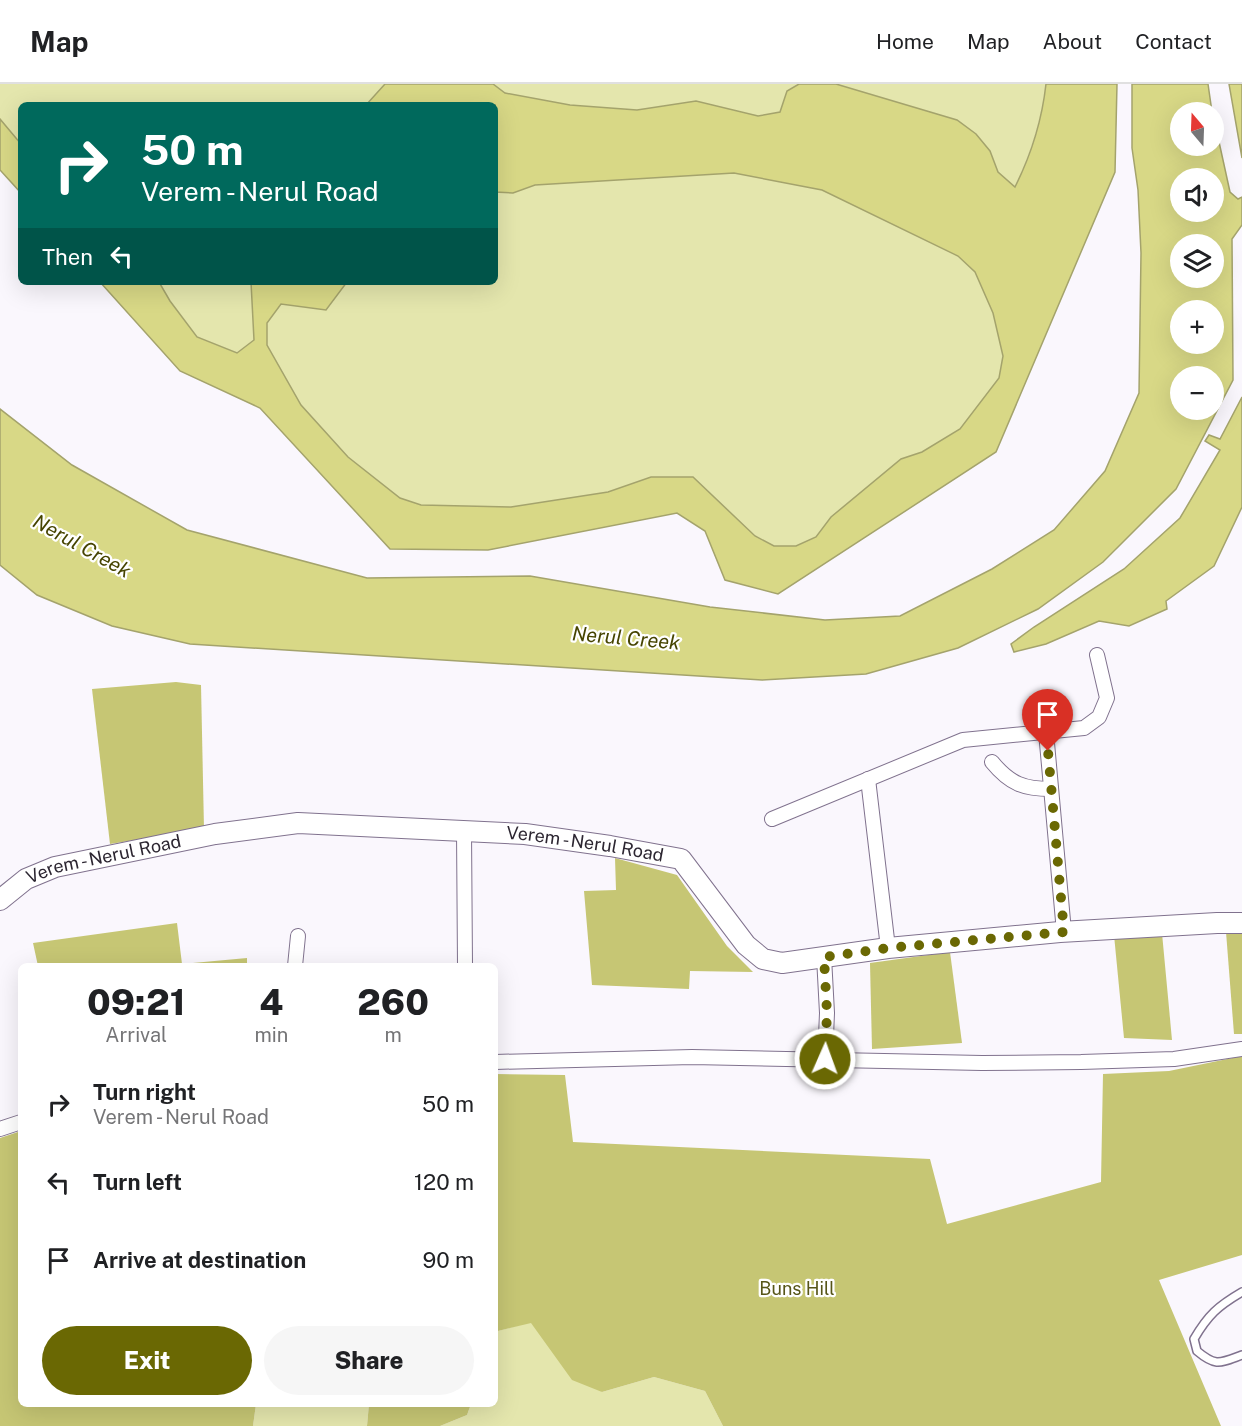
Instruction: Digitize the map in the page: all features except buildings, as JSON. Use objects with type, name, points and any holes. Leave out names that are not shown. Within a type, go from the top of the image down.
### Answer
[{"type":"main road","name":"Verem - Nerul Road","points":[[0,900],[26,879],[55,867],[215,834],[298,823],[525,834],[610,846],[681,860],[738,936],[759,956],[778,963],[888,948],[1064,932],[1242,923]]},
{"type":"street","points":[[772,819],[963,740],[1084,728],[1099,717],[1107,698],[1097,656]]},
{"type":"street","points":[[1046,732],[1064,932]]},
{"type":"street","points":[[992,762],[1003,775],[1018,784],[1031,789],[1051,789]]},
{"type":"street","points":[[868,779],[888,948]]},
{"type":"street","points":[[464,831],[465,963]]},
{"type":"street","points":[[296,963],[298,936]]},
{"type":"street","points":[[824,957],[827,1013],[825,1059]]},
{"type":"street","points":[[498,1062],[692,1057],[982,1063],[1082,1062],[1174,1059],[1242,1049]]},
{"type":"street","points":[[0,1129],[18,1123]]},
{"type":"lane","points":[[1242,1292],[1221,1305],[1206,1319],[1194,1339],[1197,1351],[1213,1363],[1219,1364],[1242,1355]]},
{"type":"green space","points":[[0,84],[385,84],[369,102],[18,102],[18,140],[0,119]]},
{"type":"green space","points":[[493,84],[799,84],[787,91],[780,112],[758,116],[696,101],[637,110],[570,105],[505,93]]},
{"type":"green space","points":[[836,84],[1046,84],[1035,137],[1015,188],[998,172],[990,151],[976,134],[957,120]]},
{"type":"green space","points":[[734,173],[822,190],[958,256],[975,272],[993,313],[1003,356],[999,378],[960,429],[922,452],[901,459],[831,517],[816,538],[796,546],[774,546],[755,536],[693,477],[651,477],[608,492],[511,507],[421,505],[400,498],[348,457],[301,405],[267,345],[267,323],[281,304],[326,310],[345,285],[498,285],[498,192],[513,193],[535,185]]},
{"type":"green space","points":[[161,285],[251,285],[254,340],[237,353],[197,337]]},
{"type":"green space","points":[[176,682],[201,685],[204,829],[110,844],[92,689]]},
{"type":"green space","points":[[615,858],[677,875],[727,946],[753,972],[690,971],[689,989],[592,985],[584,891],[616,890]]},
{"type":"green space","points":[[177,923],[182,963],[37,963],[33,943]]},
{"type":"green space","points":[[1226,932],[1242,933],[1242,1034],[1234,1034]]},
{"type":"green space","points":[[1162,933],[1172,1040],[1124,1038],[1114,935]]},
{"type":"green space","points":[[950,952],[962,1043],[872,1049],[870,963]]},
{"type":"green space","points":[[247,958],[247,963],[193,963]]},
{"type":"green space","name":"Buns Hill","points":[[1242,1056],[1242,1255],[1159,1280],[1221,1426],[723,1426],[705,1391],[654,1377],[602,1392],[572,1380],[531,1323],[498,1331],[498,1074],[565,1075],[573,1142],[930,1159],[947,1224],[1101,1182],[1103,1074],[1169,1071]]},
{"type":"green space","points":[[18,1132],[18,1407],[256,1407],[253,1426],[0,1426],[0,1138]]},
{"type":"green space","points":[[531,1322],[546,1341],[602,1392],[654,1377],[705,1391],[723,1426],[440,1426],[467,1415],[470,1407],[498,1407],[498,1331]]},
{"type":"green space","points":[[256,1407],[369,1407],[367,1426],[253,1426]]},
{"type":"green space","points":[[369,1407],[470,1407],[467,1415],[440,1426],[367,1426]]},
{"type":"water","points":[[385,84],[493,84],[505,93],[570,105],[637,110],[696,101],[758,116],[780,112],[787,91],[799,84],[836,84],[957,120],[976,134],[990,151],[998,172],[1015,187],[1035,137],[1046,84],[1117,84],[1115,172],[996,452],[778,594],[725,580],[705,531],[677,513],[488,550],[390,549],[260,408],[180,371],[103,285],[161,285],[197,337],[237,353],[254,340],[251,285],[345,285],[326,310],[281,304],[267,323],[267,345],[301,405],[348,457],[400,498],[421,505],[511,507],[608,492],[651,477],[693,477],[755,536],[774,546],[796,546],[816,537],[831,517],[901,459],[922,452],[960,429],[999,378],[1003,356],[993,313],[975,272],[958,256],[822,190],[734,173],[535,185],[513,193],[498,192],[498,102],[369,102]]},
{"type":"water","name":"Nerul Creek","points":[[1132,84],[1208,84],[1211,102],[1170,102],[1170,156],[1222,156],[1230,192],[1238,199],[1242,197],[1242,225],[1232,239],[1233,380],[1224,397],[1224,366],[1170,366],[1170,420],[1212,420],[1176,489],[1103,562],[1038,609],[958,648],[866,674],[762,680],[190,644],[112,626],[37,595],[0,565],[0,409],[72,465],[187,530],[367,578],[530,576],[710,607],[825,620],[900,616],[992,569],[1054,530],[1105,471],[1139,393],[1141,253],[1138,190],[1132,148]]},
{"type":"water","points":[[1229,84],[1242,84],[1242,158]]},
{"type":"water","points":[[0,119],[18,140],[18,190],[0,170]]},
{"type":"water","points":[[1242,397],[1242,507],[1214,566],[1166,601],[1167,609],[1129,626],[1099,621],[1046,644],[1014,652],[1011,644],[1124,569],[1180,518],[1220,450],[1205,441],[1209,435],[1220,439]]},
{"type":"route","points":[[825,1059],[827,1013],[824,957],[888,948],[1064,932],[1048,751]]}]
